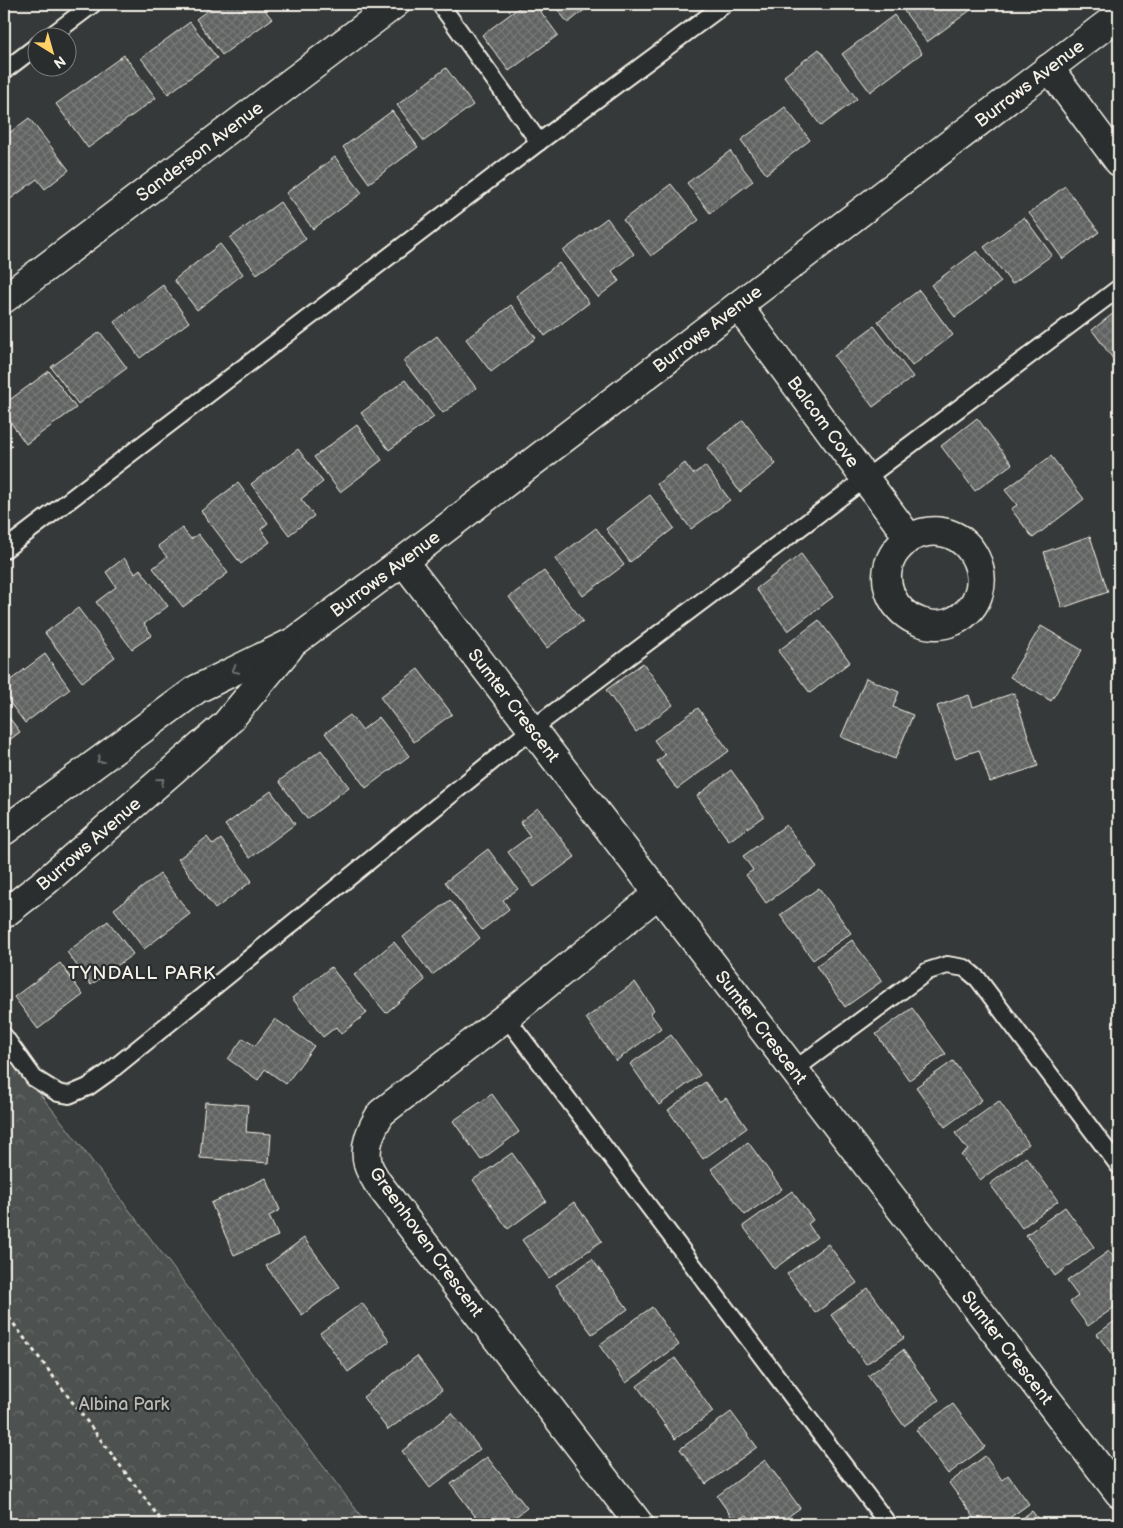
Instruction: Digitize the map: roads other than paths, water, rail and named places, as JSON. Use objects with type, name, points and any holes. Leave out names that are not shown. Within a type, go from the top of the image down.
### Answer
[{"type":"street","name":"Sanderson Avenue","points":[[4,300],[395,4]]},
{"type":"street","name":"Burrows Avenue","points":[[4,831],[197,689],[295,641],[403,561],[1119,15]]},
{"type":"street","points":[[1049,68],[1119,162]]},
{"type":"street","name":"Balcom Cove","points":[[738,306],[909,538]]},
{"type":"street","name":"Sumter Crescent","points":[[403,561],[1119,1493]]},
{"type":"street","name":"Burrows Avenue","points":[[4,914],[45,882],[226,724],[295,641]]},
{"type":"street","name":"Greenhoven Crescent","points":[[639,1524],[377,1182],[368,1164],[367,1147],[371,1132],[381,1113],[506,1017],[658,894]]},
{"type":"lane","points":[[61,28],[93,4]]},
{"type":"lane","points":[[440,4],[539,142]]},
{"type":"lane","points":[[4,550],[539,142],[724,4]]},
{"type":"lane","points":[[4,71],[28,53]]},
{"type":"lane","points":[[4,1036],[34,1078],[58,1093],[69,1094],[88,1087],[110,1072],[532,729],[1119,288]]},
{"type":"lane","points":[[794,1070],[928,971],[947,965],[965,968],[978,980],[1119,1166]]},
{"type":"lane","points":[[506,1017],[888,1524]]},
{"type":"district","name":"TYNDALL PARK","points":[[142,973]]},
{"type":"park label","name":"Albina Park","points":[[124,1404]]}]
